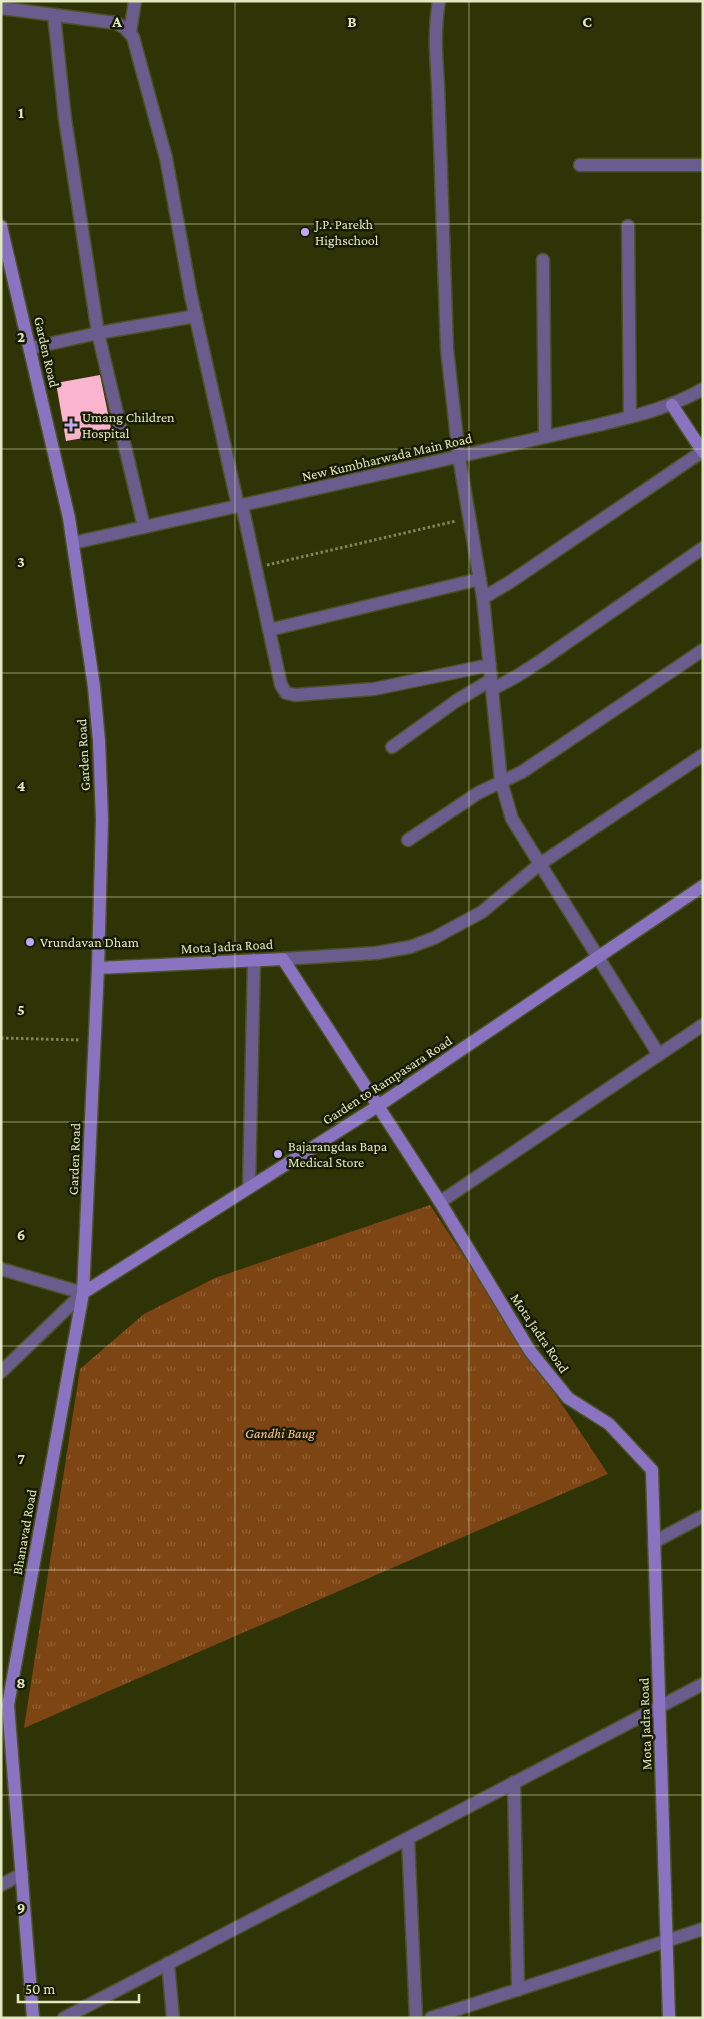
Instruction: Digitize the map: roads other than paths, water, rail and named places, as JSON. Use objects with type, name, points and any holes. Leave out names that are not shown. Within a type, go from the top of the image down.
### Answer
[{"type":"main road","name":"Garden Road","points":[[1,226],[73,543],[94,687],[99,741],[102,819],[98,968],[83,1293]]},
{"type":"main road","points":[[672,405],[703,452]]},
{"type":"main road","name":"Garden to Rampasara Road","points":[[83,1293],[378,1106],[703,886]]},
{"type":"main road","name":"Mota Jadra Road","points":[[98,968],[283,958],[440,1202],[530,1351],[559,1388],[576,1405],[609,1424],[652,1470],[670,2018]]},
{"type":"main road","name":"Bhanavad Road","points":[[33,2018],[22,1874],[4,1703],[83,1293]]},
{"type":"street","points":[[135,1],[130,32],[136,47],[166,158],[196,316],[281,685],[286,693],[290,695],[374,689],[490,665]]},
{"type":"street","points":[[439,1],[435,22],[434,44],[438,85],[447,349],[459,457],[483,598],[501,781],[512,819],[659,1055]]},
{"type":"street","points":[[1,8],[116,23],[130,32]]},
{"type":"street","points":[[54,15],[65,119],[98,333],[144,527]]},
{"type":"street","points":[[580,165],[703,165]]},
{"type":"street","points":[[628,226],[630,417]]},
{"type":"street","points":[[543,260],[544,437]]},
{"type":"street","points":[[30,348],[98,333],[196,316]]},
{"type":"street","name":"New Kumbharwada Main Road","points":[[73,543],[630,417],[672,405],[703,389]]},
{"type":"street","points":[[483,598],[510,582],[703,452]]},
{"type":"street","points":[[392,747],[468,693],[517,676],[703,548]]},
{"type":"street","points":[[268,630],[480,579]]},
{"type":"street","points":[[408,840],[478,793],[522,772],[703,650]]},
{"type":"street","points":[[283,958],[376,953],[410,947],[434,938],[482,912],[540,864],[703,755]]},
{"type":"street","points":[[249,1187],[254,960]]},
{"type":"street","points":[[440,1202],[703,1025]]},
{"type":"street","points":[[1,1269],[83,1293],[1,1372]]},
{"type":"street","points":[[654,1542],[703,1516]]},
{"type":"street","points":[[64,2018],[703,1684]]},
{"type":"street","points":[[514,1782],[518,1990]]},
{"type":"street","points":[[408,1838],[416,2018]]},
{"type":"street","points":[[1,1885],[22,1874]]},
{"type":"street","points":[[431,2018],[703,1929]]},
{"type":"street","points":[[168,1963],[173,2018]]},
{"type":"place","name":"J.P. Parekh Highschool","points":[[305,232]]},
{"type":"place","name":"Umang Children Hospital","points":[[71,425]]},
{"type":"place","name":"Vrundavan Dham","points":[[30,942]]},
{"type":"place","name":"Bajarangdas Bapa Medical Store","points":[[278,1154]]},
{"type":"park label","name":"Gandhi Baug","points":[[280,1433]]}]
